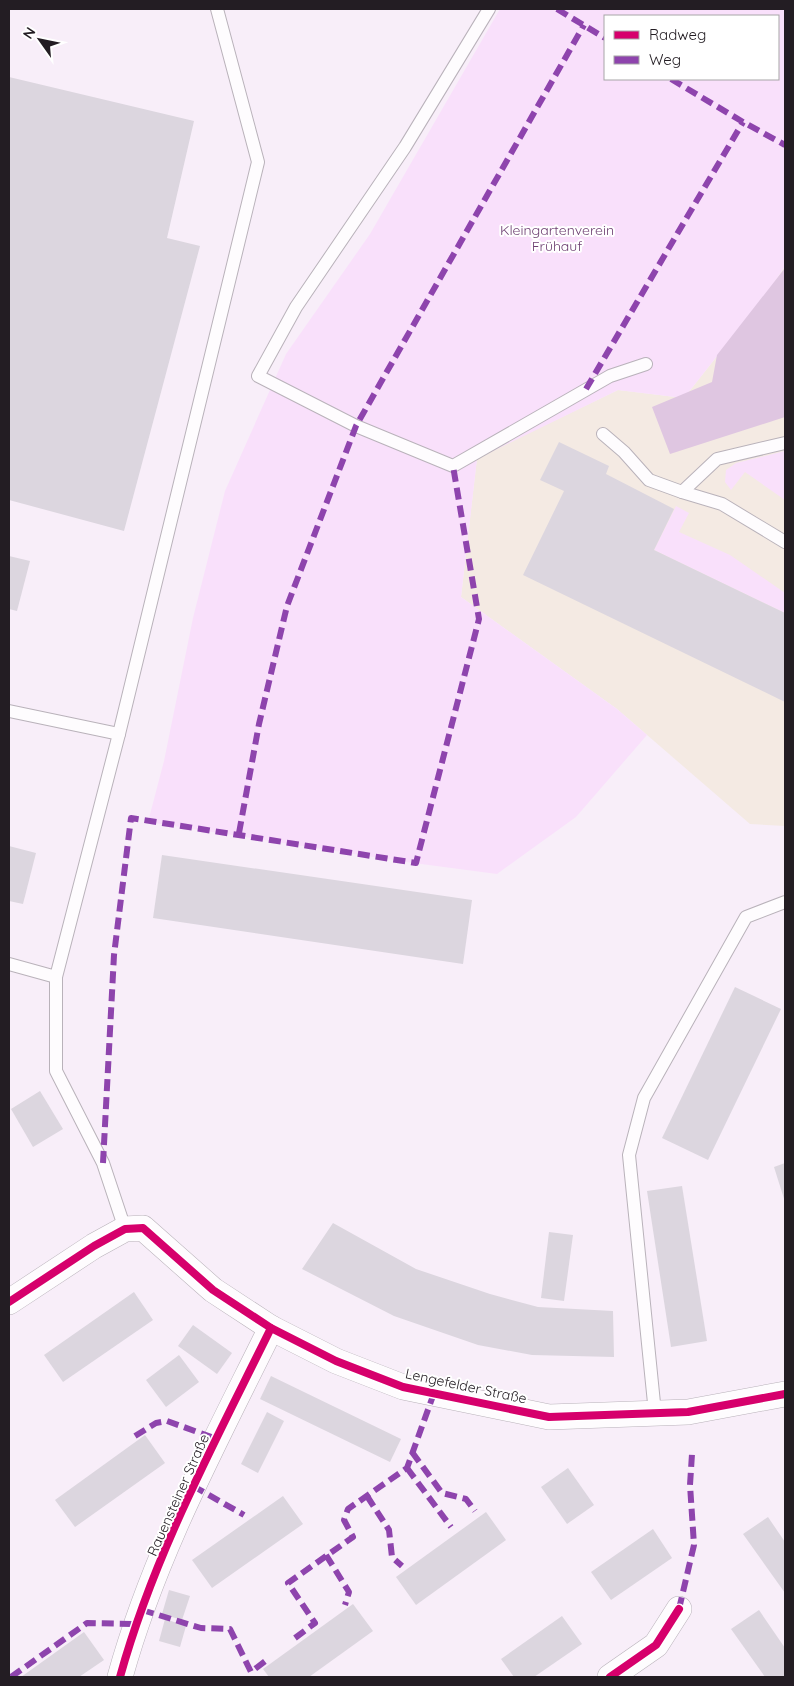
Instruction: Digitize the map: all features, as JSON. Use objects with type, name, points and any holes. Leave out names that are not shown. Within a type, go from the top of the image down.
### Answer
[{"type":"street","name":"Lengefelder Straße","points":[[125,1229],[142,1228],[213,1290],[271,1328],[336,1361],[403,1387],[548,1417],[688,1412],[785,1394]]},
{"type":"street","points":[[9,1302],[94,1246],[125,1229]]},
{"type":"street","name":"Rauensteiner Straße","points":[[120,1677],[136,1624],[178,1517],[271,1328]]},
{"type":"street","points":[[610,1677],[656,1645],[679,1609]]},
{"type":"lane","points":[[125,1229],[103,1163],[56,1071],[56,977],[119,734],[258,162],[218,9]]},
{"type":"lane","points":[[489,9],[405,147],[296,307],[258,376],[356,426],[454,466],[610,376],[646,364]]},
{"type":"lane","points":[[603,434],[624,452],[649,480],[722,504],[785,542]]},
{"type":"lane","points":[[682,492],[717,459],[785,443]]},
{"type":"lane","points":[[9,711],[119,734]]},
{"type":"lane","points":[[655,1413],[629,1155],[644,1098],[746,917],[785,902]]},
{"type":"lane","points":[[9,964],[56,977]]},
{"type":"shaded area","points":[[785,266],[785,826],[750,824],[617,709],[461,597],[477,458],[618,390],[684,398],[770,289]]},
{"type":"shaded area","points":[[785,268],[785,417],[670,454],[652,407],[712,382],[717,355]]},
{"type":"green space","name":"Kleingartenverein Frühauf","points":[[500,9],[785,9],[785,266],[770,289],[684,398],[618,390],[477,459],[461,597],[617,709],[647,735],[576,817],[497,874],[406,862],[148,822],[164,761],[193,618],[225,491],[286,354],[370,234]]},
{"type":"green space","points":[[785,451],[785,500],[745,472],[731,490],[725,482],[726,470],[736,463]]},
{"type":"green space","points":[[676,506],[689,513],[679,532],[730,555],[785,593],[785,613],[654,550]]},
{"type":"building","points":[[9,77],[194,121],[167,238],[200,246],[124,531],[9,500]]},
{"type":"building","points":[[559,442],[609,466],[606,474],[674,509],[654,550],[785,613],[785,702],[523,575],[564,491],[540,480]]},
{"type":"building","points":[[9,556],[30,561],[17,611],[9,609]]},
{"type":"building","points":[[9,846],[36,853],[23,904],[9,901]]},
{"type":"building","points":[[162,855],[472,900],[463,964],[153,918]]},
{"type":"building","points":[[735,987],[781,1009],[708,1160],[662,1138]]},
{"type":"building","points":[[40,1091],[63,1129],[33,1147],[11,1109]]},
{"type":"building","points":[[785,1163],[785,1202],[774,1167]]},
{"type":"building","points":[[682,1186],[707,1341],[671,1347],[647,1191]]},
{"type":"building","points":[[333,1223],[416,1269],[490,1294],[538,1307],[613,1311],[614,1357],[532,1355],[478,1345],[394,1316],[302,1269]]},
{"type":"building","points":[[549,1232],[573,1235],[564,1301],[541,1298]]},
{"type":"building","points":[[134,1292],[153,1320],[63,1382],[44,1355]]},
{"type":"building","points":[[193,1325],[232,1353],[217,1374],[178,1346]]},
{"type":"building","points":[[179,1355],[199,1382],[166,1407],[146,1380]]},
{"type":"building","points":[[271,1376],[401,1439],[390,1462],[260,1399]]},
{"type":"building","points":[[267,1412],[284,1421],[258,1473],[241,1464]]},
{"type":"building","points":[[145,1435],[165,1463],[75,1527],[55,1500]]},
{"type":"building","points":[[568,1468],[594,1505],[567,1524],[541,1487]]},
{"type":"building","points":[[283,1496],[303,1524],[212,1588],[192,1560]]},
{"type":"building","points":[[486,1512],[506,1540],[416,1605],[396,1577]]},
{"type":"building","points":[[768,1517],[785,1542],[785,1593],[743,1534]]},
{"type":"building","points":[[653,1529],[672,1558],[611,1600],[591,1572]]},
{"type":"building","points":[[169,1590],[190,1596],[182,1620],[162,1614]]},
{"type":"building","points":[[353,1604],[373,1631],[309,1677],[269,1677],[263,1669]]},
{"type":"building","points":[[759,1610],[785,1648],[785,1677],[765,1677],[731,1629]]},
{"type":"building","points":[[562,1616],[582,1644],[534,1677],[514,1677],[501,1659]]},
{"type":"building","points":[[165,1619],[186,1626],[180,1647],[159,1641]]},
{"type":"building","points":[[84,1632],[104,1660],[79,1677],[21,1677]]},
{"type":"marked path","points":[[557,9],[604,37]]},
{"type":"marked path","points":[[239,833],[259,724],[287,606],[356,426],[584,25]]},
{"type":"marked path","points":[[673,80],[785,145]]},
{"type":"marked path","points":[[586,389],[743,122]]},
{"type":"marked path","points":[[103,1163],[114,955],[131,818],[416,863],[479,619],[453,466]]},
{"type":"marked path","points":[[295,1638],[315,1623],[288,1583],[353,1537],[344,1520],[348,1509],[407,1468],[434,1393]]},
{"type":"marked path","points":[[135,1436],[156,1423],[167,1421],[217,1439]]},
{"type":"marked path","points":[[412,1452],[442,1493],[466,1499],[475,1511]]},
{"type":"marked path","points":[[679,1609],[694,1545],[690,1485],[692,1454]]},
{"type":"marked path","points":[[407,1468],[451,1527]]},
{"type":"marked path","points":[[193,1486],[244,1515]]},
{"type":"marked path","points":[[367,1496],[389,1530],[392,1557],[402,1566]]},
{"type":"marked path","points":[[326,1555],[349,1592],[345,1605]]},
{"type":"marked path","points":[[142,1610],[201,1628],[230,1629],[251,1672],[268,1659]]},
{"type":"marked path","points":[[11,1677],[87,1623],[136,1624]]},
{"type":"cycle path","points":[[9,1302],[94,1246],[125,1229],[143,1228],[213,1290],[271,1328],[336,1361],[403,1387],[549,1417],[688,1412],[785,1394]]},
{"type":"cycle path","points":[[120,1677],[150,1587],[187,1499],[271,1328]]},
{"type":"cycle path","points":[[610,1677],[656,1645],[679,1609]]}]
